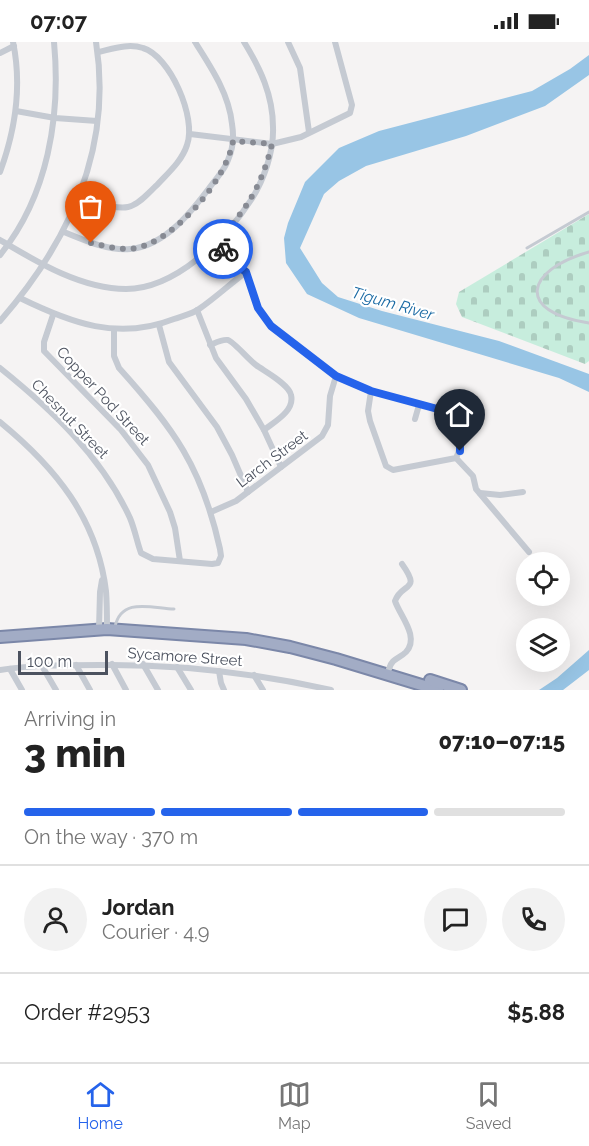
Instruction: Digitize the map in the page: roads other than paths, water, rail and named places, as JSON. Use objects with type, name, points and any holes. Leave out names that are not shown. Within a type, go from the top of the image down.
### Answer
[{"type":"highway","points":[[0,637],[107,629],[246,639],[290,647],[347,662],[438,690]]},
{"type":"highway","points":[[347,662],[389,669],[461,690]]},
{"type":"street","points":[[0,255],[27,213],[49,150],[57,84],[54,42]]},
{"type":"street","points":[[0,321],[45,265],[64,232],[80,196],[97,121],[100,82],[96,42]]},
{"type":"street","points":[[64,232],[91,243],[114,248],[140,247],[175,226],[196,206],[225,168],[233,141],[228,103],[217,77],[195,42]]},
{"type":"street","points":[[0,240],[45,265],[94,285],[128,289],[156,285],[167,280],[200,256],[251,200],[260,183],[272,144],[273,121],[269,93],[260,68],[244,42]]},
{"type":"street","points":[[288,42],[300,68],[309,132]]},
{"type":"street","points":[[190,134],[272,144],[301,137],[350,113],[352,110],[335,42]]},
{"type":"street","points":[[0,53],[14,44],[18,76],[12,134],[0,172]]},
{"type":"street","points":[[80,196],[118,207],[126,208],[134,205],[170,172],[187,146],[190,134],[186,108],[165,66],[155,53],[135,46],[98,52]]},
{"type":"street","points":[[16,111],[54,118],[97,121]]},
{"type":"street","points":[[216,241],[233,262],[246,272],[264,318],[271,326],[336,376],[371,391],[451,412],[459,418],[460,446],[456,458]]},
{"type":"street","points":[[20,298],[53,315],[91,326],[114,330],[141,329],[159,325],[197,310],[246,272]]},
{"type":"street","points":[[197,310],[216,358],[246,399],[264,430],[281,467]]},
{"type":"street","name":"Copper Pod Street","points":[[53,315],[44,342],[44,351],[122,430],[148,465],[170,512],[180,561]]},
{"type":"street","points":[[159,325],[169,362],[217,427],[232,454],[248,492]]},
{"type":"street","points":[[114,330],[116,362],[171,428],[194,466],[212,512],[221,555],[218,562],[212,564],[180,561]]},
{"type":"street","points":[[210,345],[224,340],[231,342],[289,391],[291,398],[288,410],[264,430]]},
{"type":"street","name":"Chesnut Street","points":[[0,368],[39,402],[98,464],[131,520],[141,553],[149,559],[180,561]]},
{"type":"street","name":"Larch Street","points":[[212,512],[248,492],[322,436],[329,419],[330,396],[336,376]]},
{"type":"street","points":[[371,391],[368,411],[386,466],[393,470],[456,458]]},
{"type":"street","points":[[415,419],[419,405]]},
{"type":"street","points":[[0,422],[56,476],[81,511],[95,545],[103,576],[106,591],[107,629]]},
{"type":"street","points":[[456,458],[473,476],[476,489],[529,552]]},
{"type":"street","points":[[480,493],[500,495],[523,492]]},
{"type":"street","points":[[389,669],[393,660],[406,652],[411,639],[395,601],[411,582],[402,564]]},
{"type":"street","points":[[112,664],[126,690]]},
{"type":"street","points":[[143,664],[158,690]]},
{"type":"street","name":"Sycamore Street","points":[[0,670],[42,666],[143,664],[219,670],[331,690]]},
{"type":"street","points":[[75,665],[90,690]]},
{"type":"street","points":[[42,666],[56,690]]},
{"type":"street","points":[[177,667],[190,690]]},
{"type":"street","points":[[10,669],[22,690]]},
{"type":"street","points":[[219,670],[224,690]]},
{"type":"street","points":[[254,675],[263,690]]},
{"type":"street","points":[[295,682],[299,690]]},
{"type":"lane","points":[[527,248],[589,212]]},
{"type":"lane","points":[[589,252],[560,263],[546,273],[538,284],[536,293],[537,298],[548,309],[589,323]]},
{"type":"lane","points":[[107,629],[122,612],[129,608],[136,606],[174,609]]},
{"type":"water","points":[[589,55],[589,75],[545,106],[466,136],[366,166],[339,181],[324,194],[300,248],[322,283],[338,297],[382,311],[499,341],[589,374],[589,392],[559,378],[359,318],[307,294],[286,263],[284,238],[305,182],[339,148],[379,131],[532,91]]},
{"type":"water","points":[[589,650],[589,670],[563,690],[539,690],[564,672],[570,672],[570,667]]},
{"type":"water label","name":"Tigum River","points":[[393,303]]}]
